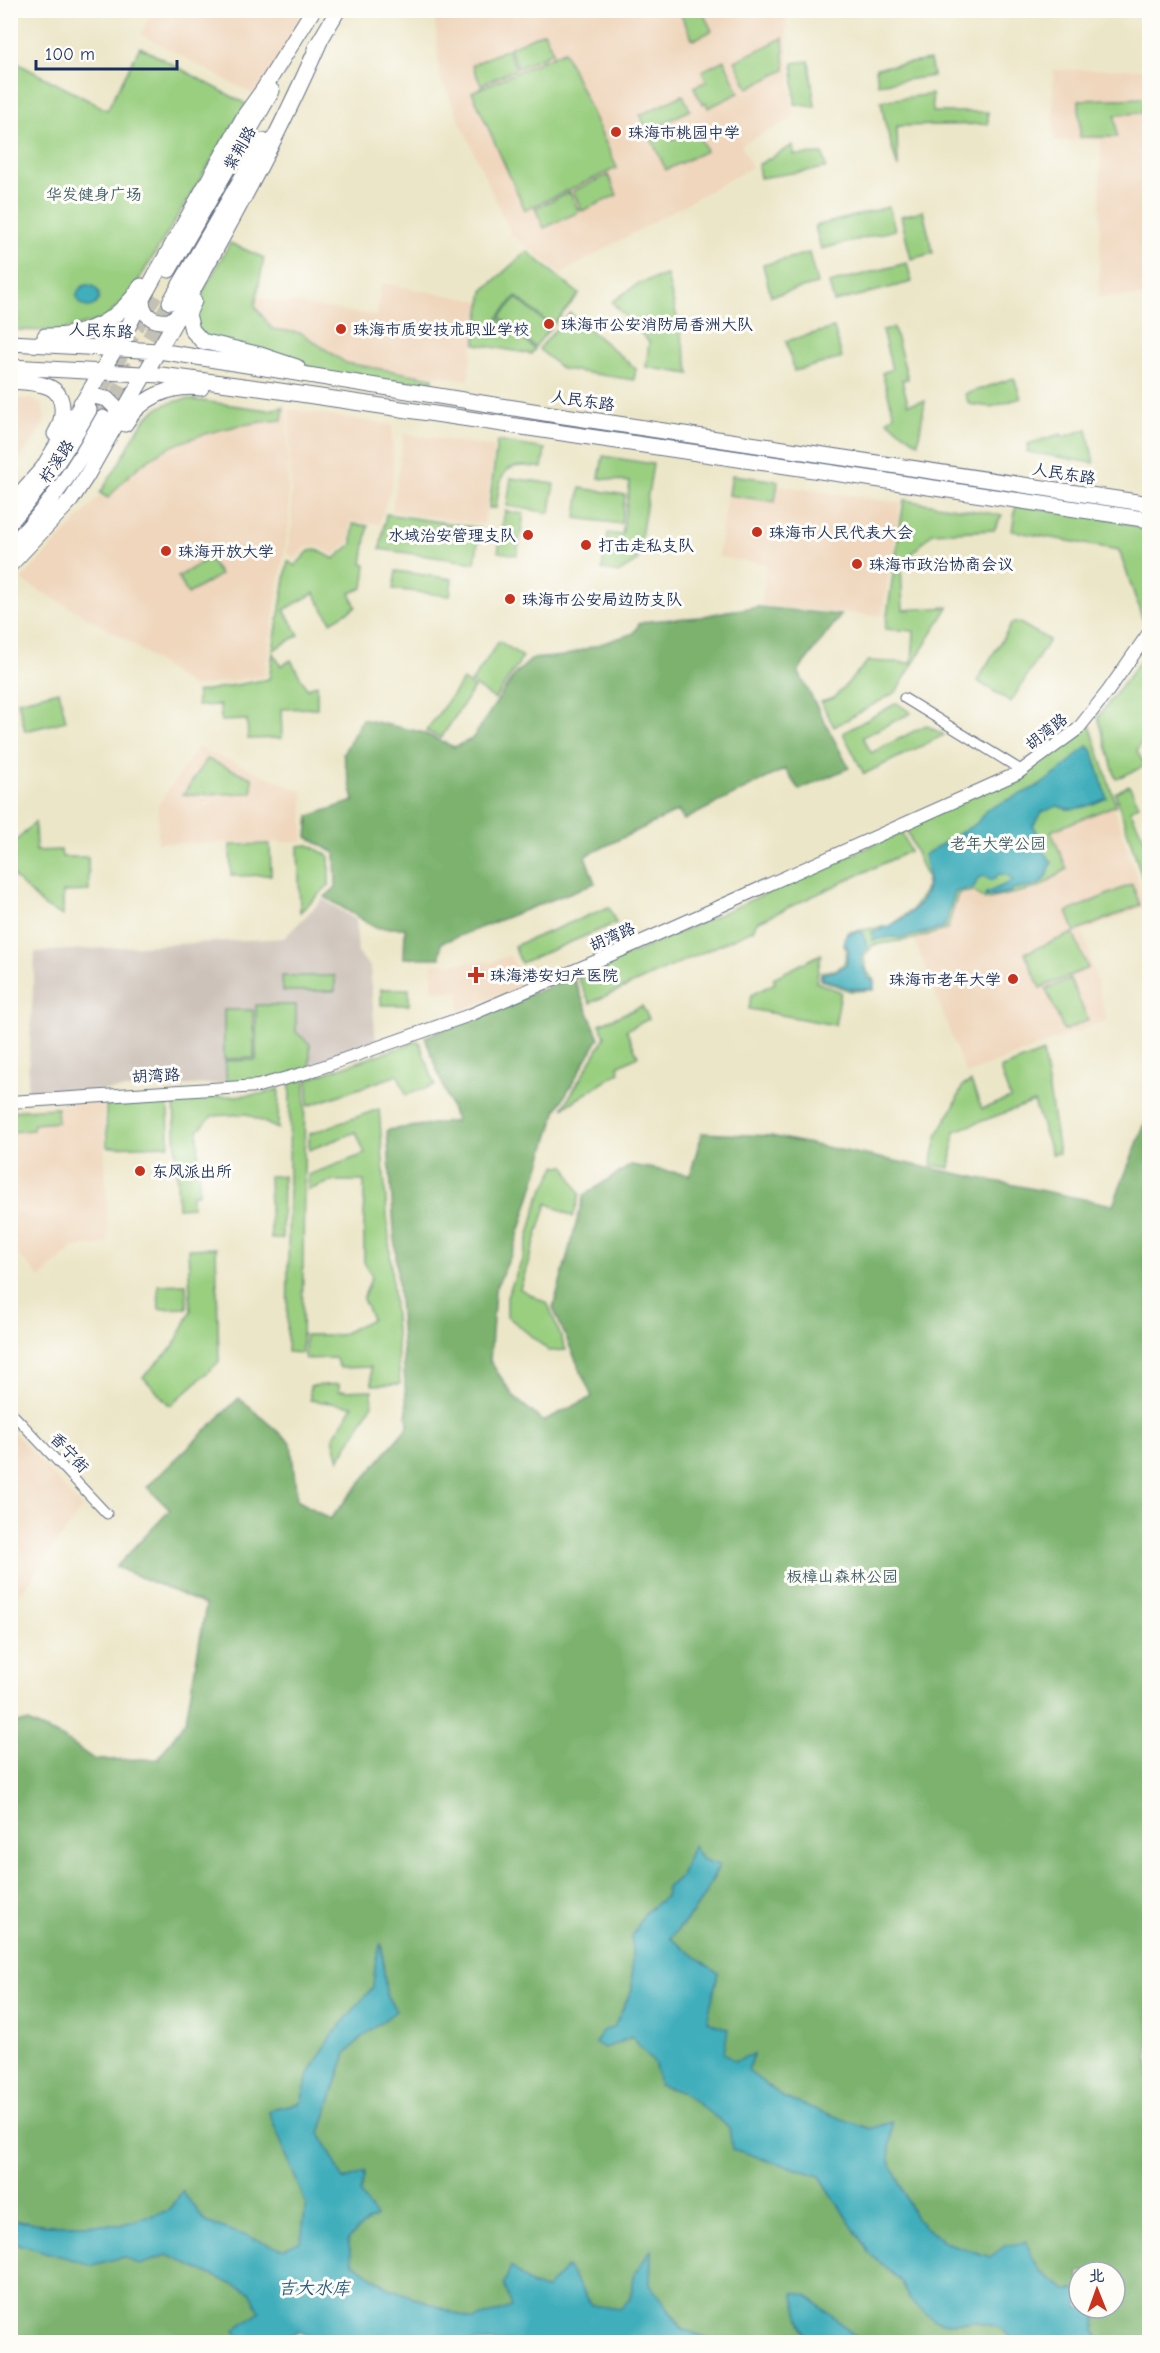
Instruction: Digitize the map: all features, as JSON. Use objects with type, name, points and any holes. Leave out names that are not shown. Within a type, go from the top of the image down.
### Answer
[{"type":"main road","points":[[86,407],[102,371],[209,177],[245,115],[313,10]]},
{"type":"main road","name":"紫荆路","points":[[156,293],[260,114],[313,10]]},
{"type":"main road","name":"紫荆路","points":[[176,306],[338,10]]},
{"type":"main road","points":[[142,299],[144,312],[156,321],[170,321],[176,306],[260,169],[292,106],[320,41]]},
{"type":"main road","points":[[260,169],[241,217],[188,314],[192,330],[202,341],[261,355],[331,378]]},
{"type":"main road","points":[[10,335],[76,334],[102,325],[121,311],[135,295],[179,218],[209,177]]},
{"type":"main road","points":[[110,421],[159,351],[176,306]]},
{"type":"main road","name":"人民东路","points":[[10,343],[159,351],[551,414],[1149,504]]},
{"type":"main road","name":"人民东路","points":[[10,367],[144,374],[273,390],[1123,516],[1149,522]]},
{"type":"main road","points":[[86,477],[108,454],[132,411],[153,395],[191,387],[241,394],[273,390],[278,371]]},
{"type":"main road","points":[[10,381],[51,387],[59,397],[63,410],[61,426],[10,503]]},
{"type":"main road","points":[[10,503],[43,468],[93,396],[107,399],[116,408],[86,477],[71,500],[23,554],[10,565]]},
{"type":"main road","name":"柠溪路","points":[[10,522],[54,468],[86,407]]},
{"type":"main road","name":"柠溪路","points":[[10,546],[64,485],[110,421]]},
{"type":"street","points":[[320,41],[348,10]]},
{"type":"street","name":"胡湾路","points":[[10,1102],[258,1086],[305,1073],[470,1015],[626,949],[1021,771],[1078,729],[1108,691],[1149,631]]},
{"type":"street","points":[[904,698],[1021,771]]},
{"type":"street","name":"香宁街","points":[[10,1411],[107,1514]]},
{"type":"shaded area","points":[[152,11],[313,11],[258,97],[141,34]]},
{"type":"shaded area","name":"珠海市桃园中学","points":[[434,11],[785,11],[793,118],[741,145],[752,167],[561,273],[511,234],[440,77]]},
{"type":"shaded area","points":[[1149,69],[1149,296],[1099,297],[1101,140],[1054,141],[1053,70]]},
{"type":"shaded area","name":"珠海市质安技术职业学校","points":[[381,283],[480,301],[468,380],[427,374],[401,378],[226,339],[212,291],[377,316]]},
{"type":"shaded area","points":[[11,398],[33,399],[42,405],[45,418],[42,427],[11,473]]},
{"type":"shaded area","name":"珠海开放大学","points":[[287,409],[289,522],[264,676],[193,687],[124,638],[21,580],[101,495],[149,417]]},
{"type":"shaded area","points":[[289,409],[392,425],[393,481],[379,524],[350,521],[349,542],[334,555],[316,545],[307,547],[295,560],[287,553],[292,524]]},
{"type":"shaded area","points":[[404,434],[494,447],[484,525],[392,511]]},
{"type":"shaded area","points":[[729,478],[900,503],[882,616],[762,605],[766,564],[718,557]]},
{"type":"shaded area","points":[[198,747],[303,792],[303,842],[158,843],[158,805]]},
{"type":"shaded area","name":"珠海市老年大学","points":[[1113,806],[1146,906],[1083,932],[1107,1020],[966,1074],[914,938],[947,930],[958,895],[972,892],[985,901],[1038,889],[1067,870],[1052,832]]},
{"type":"shaded area","points":[[323,899],[356,920],[358,953],[370,967],[376,1045],[257,1081],[27,1095],[35,952],[284,938]]},
{"type":"shaded area","name":"珠海港安妇产医院","points":[[510,955],[525,986],[459,1011],[459,991],[432,991],[432,964],[492,962]]},
{"type":"shaded area","points":[[103,1102],[108,1244],[73,1247],[40,1278],[11,1246],[11,1109]]},
{"type":"shaded area","points":[[11,1429],[82,1508],[27,1585],[11,1600]]},
{"type":"green space","points":[[679,11],[702,11],[712,31],[693,40]]},
{"type":"green space","points":[[544,32],[553,52],[518,68],[509,48]]},
{"type":"green space","points":[[783,38],[785,70],[748,88],[735,61]]},
{"type":"green space","name":"华发健身广场","points":[[140,47],[246,104],[129,296],[104,319],[60,331],[11,330],[11,60],[107,110]]},
{"type":"green space","points":[[507,49],[516,69],[481,85],[472,65]]},
{"type":"green space","points":[[564,51],[617,168],[525,210],[472,92]]},
{"type":"green space","points":[[724,60],[739,93],[708,108],[706,103],[702,104],[694,87],[707,81],[702,71]]},
{"type":"green space","points":[[930,60],[933,76],[878,84],[876,68]]},
{"type":"green space","points":[[809,61],[815,107],[795,104],[793,63]]},
{"type":"green space","points":[[932,94],[933,112],[988,112],[988,124],[897,126],[898,168],[881,101]]},
{"type":"green space","points":[[683,95],[690,110],[664,123],[672,140],[696,128],[706,151],[666,170],[640,115]]},
{"type":"green space","points":[[1149,98],[1149,112],[1115,115],[1117,137],[1080,137],[1079,100]]},
{"type":"green space","points":[[793,145],[794,155],[823,154],[826,168],[760,178],[758,165]]},
{"type":"green space","points":[[608,175],[617,195],[582,211],[573,191]]},
{"type":"green space","points":[[570,192],[579,212],[544,228],[535,208]]},
{"type":"green space","points":[[889,207],[895,230],[821,249],[815,226]]},
{"type":"green space","points":[[923,211],[933,253],[911,259],[901,216]]},
{"type":"green space","points":[[230,243],[264,258],[255,306],[272,329],[301,333],[346,363],[433,378],[430,392],[332,375],[264,353],[204,340],[190,314]]},
{"type":"green space","points":[[527,251],[579,294],[552,326],[516,296],[498,318],[535,349],[531,354],[475,344],[483,291]]},
{"type":"green space","points":[[809,253],[817,284],[771,296],[763,265]]},
{"type":"green space","points":[[907,263],[912,282],[834,302],[829,283]]},
{"type":"green space","points":[[667,275],[690,374],[646,367],[649,342],[612,302],[639,283]]},
{"type":"green space","points":[[516,298],[551,327],[535,347],[500,317]]},
{"type":"green space","points":[[570,313],[636,369],[634,380],[562,369],[539,349]]},
{"type":"green space","points":[[834,328],[842,358],[794,371],[786,341]]},
{"type":"green space","points":[[894,328],[908,379],[902,380],[908,404],[925,401],[918,443],[887,421],[894,415],[882,373],[892,369],[882,330]]},
{"type":"green space","points":[[1014,378],[1021,398],[991,407],[969,404],[965,394]]},
{"type":"green space","points":[[187,399],[268,410],[284,407],[282,420],[246,424],[189,439],[155,455],[137,469],[108,498],[100,493],[147,418],[163,406]]},
{"type":"green space","points":[[1087,429],[1094,463],[1027,452],[1028,444],[1061,434],[1063,437]]},
{"type":"green space","points":[[497,441],[545,449],[542,468],[518,466],[505,472],[496,508],[489,508]]},
{"type":"green space","points":[[603,456],[653,464],[637,561],[618,573],[602,569],[608,533],[622,535],[630,482],[599,478]]},
{"type":"green space","points":[[732,475],[778,481],[775,502],[729,495]]},
{"type":"green space","points":[[511,478],[554,484],[550,513],[507,506]]},
{"type":"green space","points":[[580,488],[625,495],[621,524],[576,518]]},
{"type":"green space","points":[[904,500],[1002,515],[994,530],[932,533],[901,565],[903,610],[948,607],[896,692],[834,727],[821,702],[834,698],[868,661],[912,663],[914,631],[885,629]]},
{"type":"green space","points":[[1016,505],[1121,521],[1149,532],[1149,620],[1145,626],[1119,550],[1012,531]]},
{"type":"green space","points":[[505,511],[524,514],[517,555],[498,552]]},
{"type":"green space","points":[[386,514],[480,528],[475,563],[380,549]]},
{"type":"green space","points":[[353,524],[368,526],[362,564],[366,565],[363,588],[350,593],[356,607],[331,622],[314,593],[284,610],[299,635],[273,650],[288,561],[295,566],[309,551],[316,549],[334,559],[352,544]]},
{"type":"green space","points":[[209,558],[220,575],[188,594],[178,577]]},
{"type":"green space","points":[[396,571],[452,579],[450,596],[393,589]]},
{"type":"green space","points":[[759,607],[841,615],[798,671],[849,768],[799,790],[785,769],[684,820],[678,811],[585,856],[595,883],[441,943],[440,958],[404,958],[405,928],[376,928],[325,897],[336,887],[335,853],[307,837],[309,816],[354,801],[343,754],[362,719],[421,732],[454,747],[472,739],[515,674],[532,659],[564,656],[634,633],[639,624],[649,621],[700,617]]},
{"type":"green space","points":[[1012,623],[1020,623],[1049,640],[1011,702],[977,681]]},
{"type":"green space","points":[[499,641],[523,657],[495,699],[471,683]]},
{"type":"green space","points":[[273,653],[281,666],[291,660],[307,689],[317,684],[317,708],[281,709],[282,738],[248,739],[247,720],[221,721],[220,705],[197,706],[197,692],[269,679]]},
{"type":"green space","points":[[1141,660],[1150,666],[1149,727],[1137,751],[1145,766],[1116,779],[1098,717]]},
{"type":"green space","points":[[463,680],[474,688],[441,738],[426,731]]},
{"type":"green space","points":[[59,691],[66,721],[25,731],[18,701]]},
{"type":"green space","points":[[897,703],[911,713],[863,737],[871,753],[926,725],[944,735],[864,774],[843,733]]},
{"type":"green space","name":"老年大学公园","points":[[1088,719],[1116,805],[1051,831],[1067,869],[1038,888],[985,900],[973,891],[958,894],[947,930],[913,939],[873,945],[864,957],[868,973],[874,980],[874,990],[850,991],[820,980],[821,972],[837,969],[844,964],[847,951],[844,942],[848,932],[889,926],[913,909],[925,891],[927,879],[905,826],[1018,774]]},
{"type":"green space","points":[[207,759],[252,778],[252,793],[183,795]]},
{"type":"green space","points":[[1129,785],[1139,805],[1130,810],[1149,848],[1149,898],[1115,793]]},
{"type":"green space","points":[[35,822],[36,851],[61,850],[62,857],[88,857],[89,891],[63,892],[63,916],[44,906],[11,874],[11,846]]},
{"type":"green space","points":[[902,832],[910,851],[757,922],[753,930],[590,1003],[578,978]]},
{"type":"green space","points":[[270,844],[271,875],[231,876],[230,845]]},
{"type":"green space","points":[[309,845],[329,856],[329,885],[300,912],[298,846]]},
{"type":"green space","points":[[1132,884],[1140,905],[1075,932],[1067,912]]},
{"type":"green space","points":[[609,907],[616,923],[521,963],[514,946]]},
{"type":"green space","points":[[1073,933],[1088,968],[1040,988],[1025,953]]},
{"type":"green space","points":[[821,954],[816,982],[841,992],[835,1025],[749,1009],[751,995],[775,983],[773,978]]},
{"type":"green space","points":[[282,976],[335,976],[335,991],[283,991]]},
{"type":"green space","name":"板樟山森林公园","points":[[573,977],[599,1038],[557,1109],[514,1249],[495,1290],[490,1361],[514,1397],[543,1421],[592,1397],[553,1308],[584,1195],[631,1165],[690,1175],[702,1133],[771,1136],[1113,1205],[1149,1113],[1149,2342],[1101,2342],[1094,2331],[1096,2320],[1127,2320],[1127,2260],[1067,2260],[1067,2290],[1005,2246],[991,2257],[944,2242],[916,2219],[889,2160],[892,2122],[870,2129],[784,2098],[748,2071],[754,2055],[734,2061],[724,2053],[707,2021],[718,1973],[670,1938],[699,1905],[719,1866],[701,1859],[693,1846],[681,1876],[667,1888],[665,1897],[645,1913],[632,1937],[632,1990],[614,2027],[603,2031],[605,2048],[632,2037],[655,2064],[659,2085],[682,2092],[729,2127],[732,2149],[820,2176],[869,2253],[900,2280],[909,2299],[948,2323],[976,2321],[1001,2328],[1016,2342],[862,2342],[807,2295],[793,2293],[805,2337],[802,2342],[721,2342],[684,2330],[650,2285],[651,2252],[635,2273],[630,2299],[620,2310],[592,2305],[532,2286],[511,2267],[504,2284],[513,2307],[473,2320],[389,2288],[352,2262],[348,2239],[368,2221],[360,2193],[365,2172],[344,2180],[320,2133],[346,2053],[362,2037],[386,1994],[382,1945],[376,1959],[373,1987],[330,2038],[308,2076],[301,2103],[275,2108],[269,2112],[306,2204],[301,2241],[284,2249],[170,2210],[120,2225],[47,2225],[11,2220],[10,1723],[28,1722],[62,1737],[95,1760],[158,1759],[186,1720],[206,1605],[116,1567],[170,1510],[147,1487],[239,1398],[291,1443],[297,1500],[330,1519],[408,1426],[387,1130],[456,1121],[425,1037]]},
{"type":"green space","points":[[1070,979],[1088,1020],[1064,1031],[1046,989]]},
{"type":"green space","points":[[381,989],[409,989],[409,1005],[381,1005]]},
{"type":"green space","points":[[256,1005],[296,1005],[296,1032],[310,1044],[310,1070],[258,1084],[227,1085],[225,1061],[256,1060]]},
{"type":"green space","points":[[642,1006],[649,1019],[626,1030],[638,1056],[618,1066],[620,1072],[563,1108],[605,1037],[600,1024]]},
{"type":"green space","points":[[224,1010],[253,1010],[254,1058],[224,1059]]},
{"type":"green space","points":[[419,1041],[435,1085],[406,1095],[398,1075],[308,1106],[308,1079]]},
{"type":"green space","points":[[1043,1052],[1059,1153],[1052,1154],[1034,1102],[955,1131],[950,1168],[931,1165],[938,1133],[963,1085],[971,1082],[982,1109],[1010,1098],[1000,1069]]},
{"type":"green space","points":[[305,1077],[302,1353],[287,1352],[290,1081]]},
{"type":"green space","points":[[279,1089],[278,1129],[247,1114],[212,1116],[198,1130],[199,1194],[192,1194],[192,1207],[178,1208],[174,1100],[261,1094]]},
{"type":"green space","points":[[168,1103],[169,1145],[107,1147],[106,1105]]},
{"type":"green space","points":[[57,1108],[58,1122],[34,1124],[33,1130],[11,1132],[11,1111]]},
{"type":"green space","points":[[379,1109],[400,1384],[372,1385],[371,1367],[340,1368],[335,1358],[305,1359],[305,1335],[340,1335],[372,1319],[363,1299],[372,1276],[364,1262],[364,1181],[333,1181],[308,1190],[308,1175],[365,1154],[356,1132],[309,1150],[309,1134]]},
{"type":"green space","points":[[556,1166],[565,1166],[580,1194],[573,1217],[547,1203],[520,1289],[548,1304],[566,1350],[549,1351],[507,1316],[507,1297],[524,1255],[538,1200]]},
{"type":"green space","points":[[269,1176],[283,1176],[282,1239],[271,1239]]},
{"type":"green space","points":[[216,1248],[219,1362],[170,1406],[143,1377],[173,1347],[191,1311],[188,1249]]},
{"type":"green space","points":[[186,1284],[187,1308],[159,1309],[158,1285]]},
{"type":"green space","points":[[339,1384],[339,1391],[372,1390],[372,1405],[339,1460],[333,1438],[353,1406],[310,1400],[310,1386]]},
{"type":"green space","points":[[10,2239],[21,2245],[92,2265],[123,2257],[140,2265],[167,2255],[250,2292],[260,2312],[235,2330],[240,2342],[11,2342]]},
{"type":"water","points":[[88,285],[96,288],[99,296],[96,304],[88,307],[80,304],[77,296],[80,288]]},
{"type":"water","points":[[1087,746],[1092,750],[1107,798],[1083,807],[1070,809],[1058,806],[1042,812],[1033,826],[1037,831],[1038,846],[1052,862],[1043,881],[1034,886],[985,897],[986,893],[1013,881],[1007,875],[999,874],[993,880],[983,876],[977,880],[974,888],[955,892],[944,928],[902,938],[890,937],[873,940],[872,932],[900,920],[917,907],[923,899],[928,879],[924,855],[977,823],[986,810],[1040,785],[1061,770]]},
{"type":"water","points":[[862,932],[868,948],[862,953],[862,964],[869,979],[874,981],[874,989],[851,989],[821,978],[822,974],[837,971],[846,965],[849,949],[845,945],[845,938],[849,933]]},
{"type":"water","points":[[693,1846],[701,1859],[719,1865],[698,1904],[670,1938],[718,1973],[707,2021],[728,2029],[724,2053],[735,2061],[754,2054],[748,2071],[784,2098],[870,2129],[892,2122],[889,2160],[916,2219],[944,2242],[990,2257],[1005,2246],[1026,2242],[1039,2271],[1067,2290],[1067,2320],[1096,2320],[1094,2331],[1101,2342],[1016,2342],[1000,2328],[976,2321],[948,2323],[934,2320],[909,2299],[900,2280],[869,2253],[820,2176],[732,2149],[729,2127],[682,2092],[659,2085],[655,2064],[632,2037],[605,2048],[595,2043],[603,2031],[614,2027],[632,1990],[632,1937],[645,1913],[665,1897],[667,1888],[681,1876]]},
{"type":"water","name":"吉大水库","points":[[381,1943],[386,1994],[396,2011],[362,2037],[346,2053],[320,2133],[344,2180],[365,2172],[360,2193],[376,2217],[348,2239],[352,2262],[389,2288],[473,2320],[512,2307],[504,2284],[511,2266],[532,2286],[546,2289],[567,2267],[592,2305],[620,2309],[630,2299],[635,2273],[651,2250],[650,2285],[683,2330],[721,2342],[322,2342],[299,2332],[271,2342],[240,2342],[235,2330],[260,2312],[250,2292],[167,2255],[140,2265],[123,2257],[92,2265],[21,2245],[11,2239],[11,2220],[47,2225],[120,2225],[170,2210],[182,2191],[206,2222],[284,2249],[301,2241],[306,2204],[269,2112],[275,2108],[301,2103],[308,2076],[330,2038],[373,1987],[376,1959]]},
{"type":"water","points":[[793,2293],[807,2295],[862,2342],[802,2342],[805,2337]]},
{"type":"tunnel","points":[[91,408],[156,293]]},
{"type":"tunnel","points":[[103,418],[170,302]]},
{"type":"place","name":"珠海市桃园中学","points":[[616,132]]},
{"type":"place","name":"珠海市公安消防局香洲大队","points":[[549,324]]},
{"type":"place","name":"珠海市质安技术职业学校","points":[[341,329]]},
{"type":"place","name":"珠海市人民代表大会","points":[[757,532]]},
{"type":"place","name":"水域治安管理支队","points":[[528,535]]},
{"type":"place","name":"打击走私支队","points":[[586,545]]},
{"type":"place","name":"珠海开放大学","points":[[166,551]]},
{"type":"place","name":"珠海市政治协商会议","points":[[857,564]]},
{"type":"place","name":"珠海市公安局边防支队","points":[[510,599]]},
{"type":"place","name":"珠海港安妇产医院","points":[[476,975]]},
{"type":"place","name":"珠海市老年大学","points":[[1013,979]]},
{"type":"place","name":"东风派出所","points":[[140,1171]]}]
